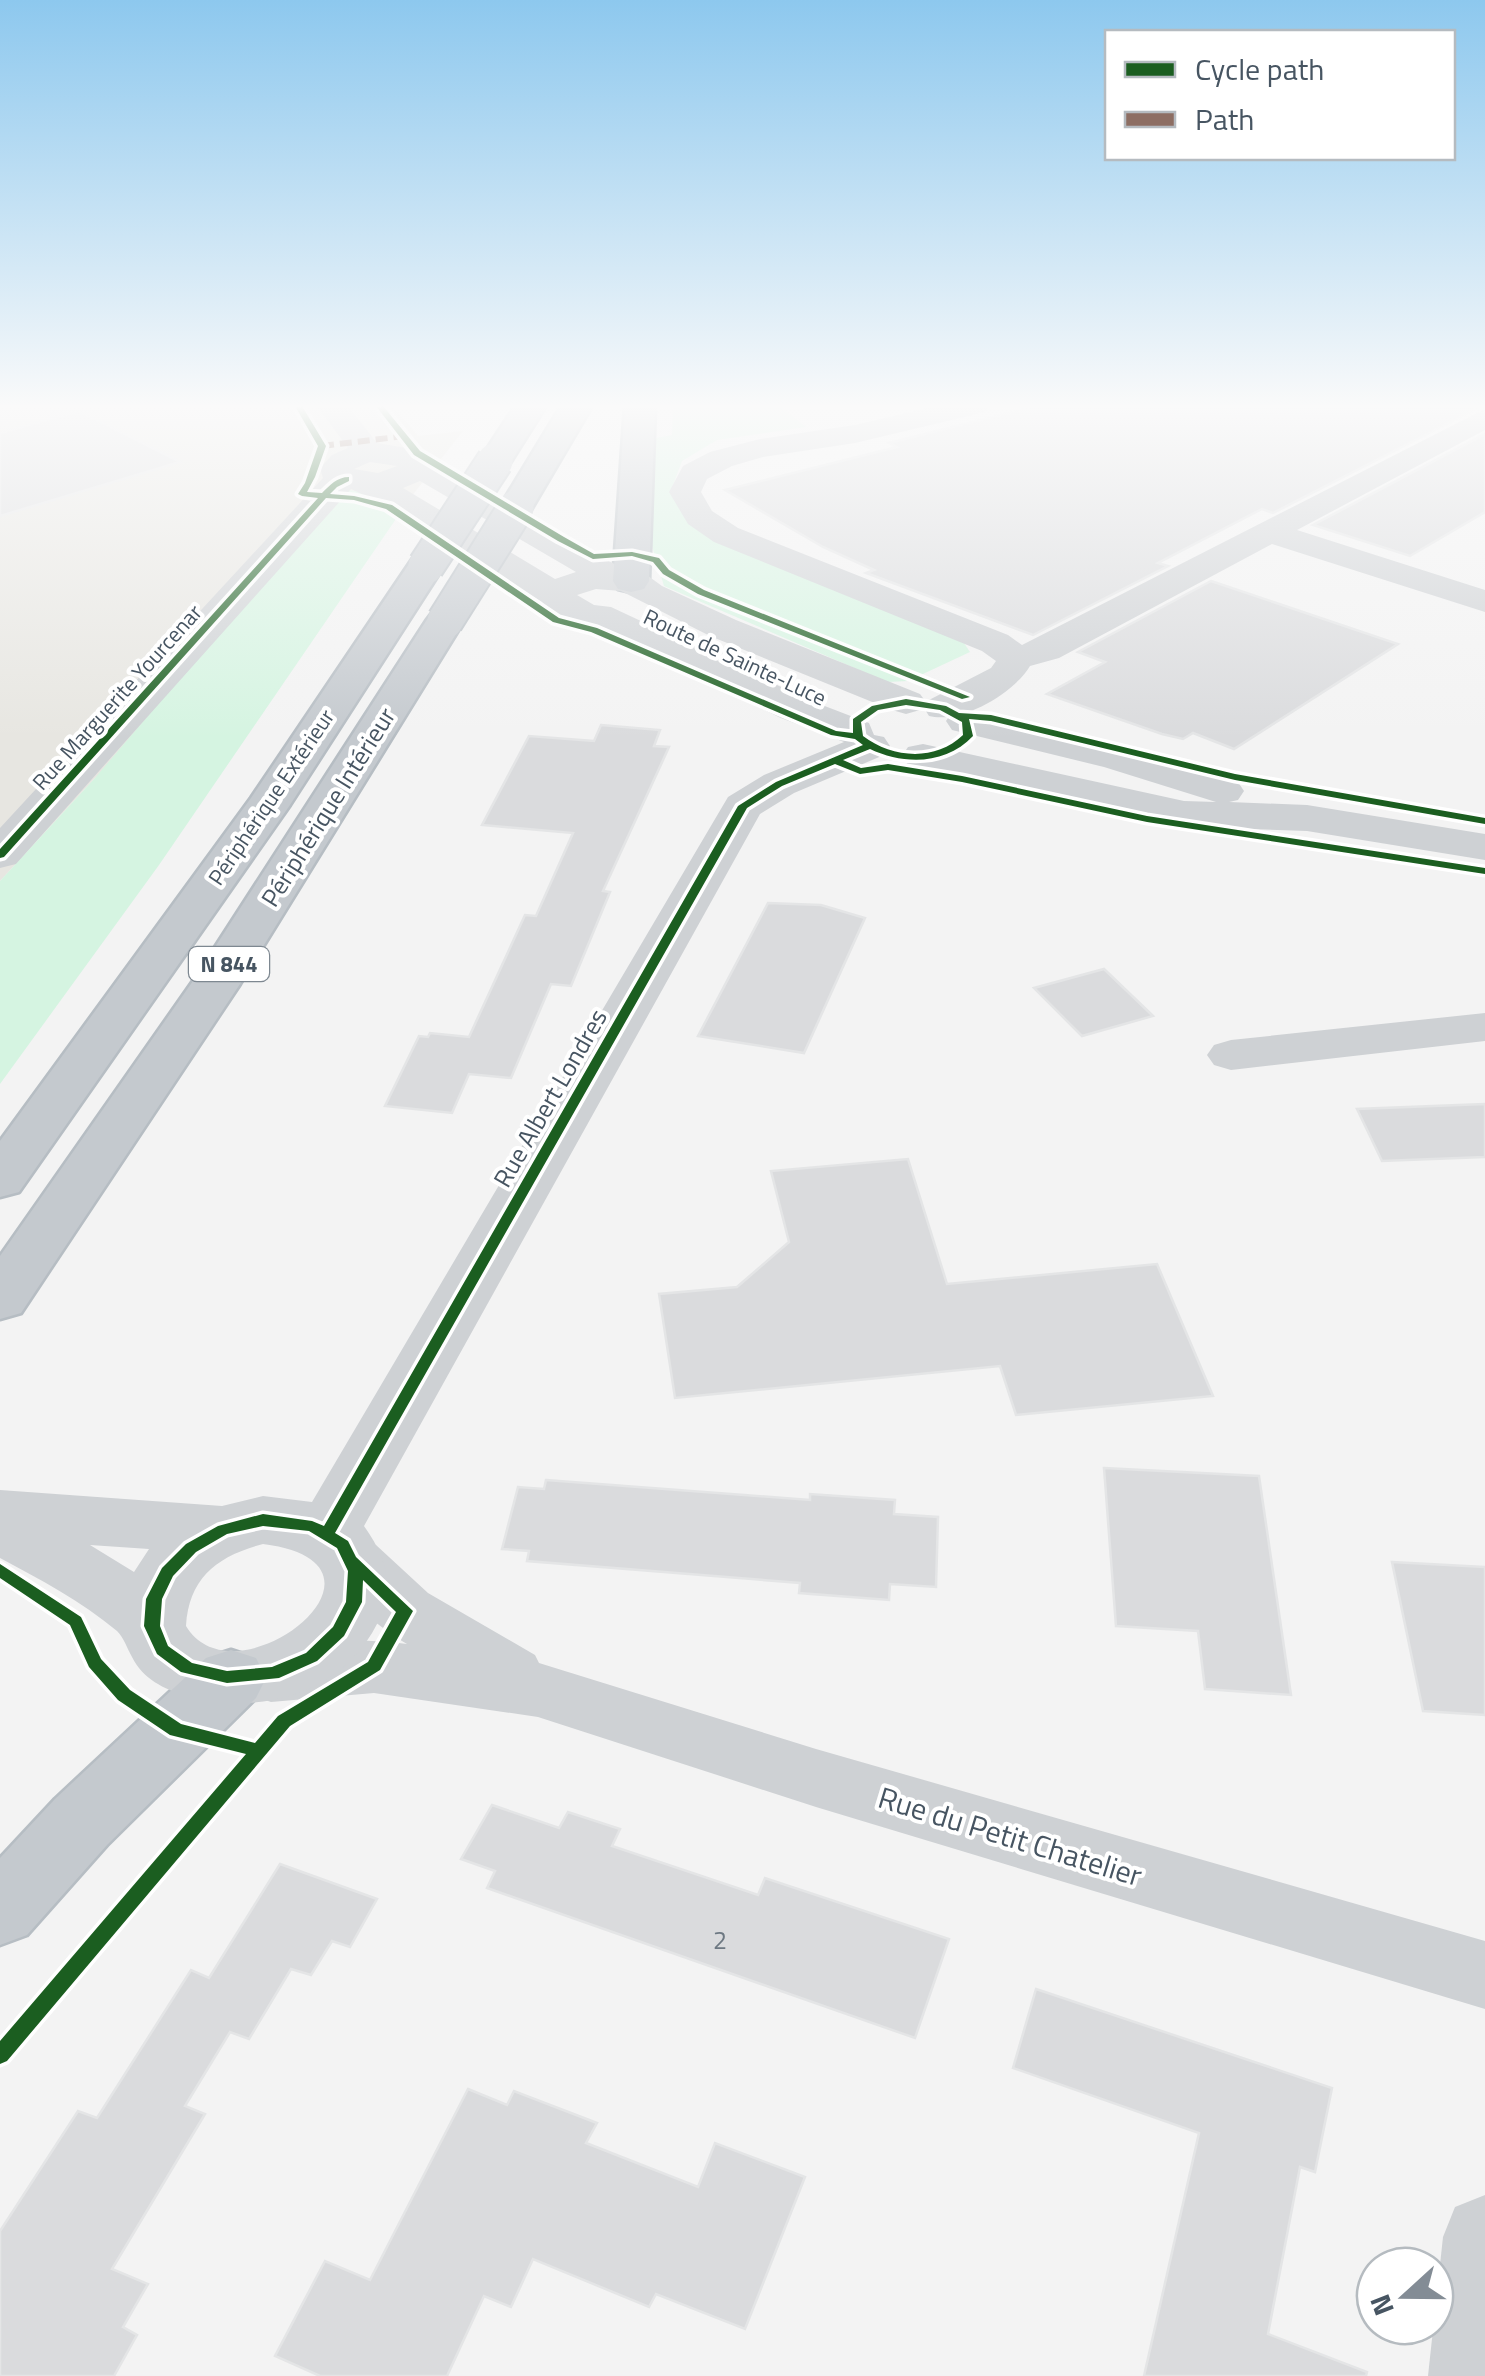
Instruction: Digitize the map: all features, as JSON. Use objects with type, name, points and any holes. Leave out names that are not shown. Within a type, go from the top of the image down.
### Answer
[{"type":"highway","name":"Périphérique Extérieur","points":[[0,1180],[257,821],[458,517]]},
{"type":"highway","name":"Périphérique Intérieur","points":[[0,1299],[216,984],[510,517]]},
{"type":"highway","points":[[631,584],[634,517]]},
{"type":"highway","points":[[0,1911],[81,1822],[248,1676]]},
{"type":"street","name":"Rue Marguerite Yourcenar","points":[[0,854],[306,517]]},
{"type":"street","name":"Route de Sainte-Luce","points":[[430,517],[558,596],[562,606],[598,616],[894,754],[923,756],[1184,814],[1307,818],[1485,847]]},
{"type":"street","name":"Route de Sainte-Luce","points":[[503,517],[533,536],[631,584],[938,710],[1118,758],[1307,818]]},
{"type":"street","points":[[700,517],[726,535],[874,598],[995,643],[1016,658]]},
{"type":"street","points":[[938,710],[1005,676],[1016,658],[1046,650],[1301,517]]},
{"type":"street","points":[[1271,533],[1485,601]]},
{"type":"street","points":[[558,596],[563,588],[578,581],[631,584]]},
{"type":"street","name":"Route de Sainte-Luce","points":[[598,616],[629,612],[647,601],[631,584]]},
{"type":"street","points":[[923,756],[963,743],[969,728],[938,710]]},
{"type":"street","name":"Rue Albert Londres","points":[[340,1548],[742,806],[862,739],[856,721],[867,711],[938,710]]},
{"type":"street","points":[[1232,1055],[1485,1027]]},
{"type":"street","points":[[0,1514],[221,1530]]},
{"type":"street","points":[[277,1520],[340,1548],[357,1595],[342,1629],[309,1658],[248,1676],[192,1669],[172,1657],[158,1640],[152,1621],[152,1600],[166,1570],[184,1551],[221,1530],[277,1520]]},
{"type":"street","points":[[0,1528],[88,1574],[152,1621]]},
{"type":"street","name":"Rue du Petit Chatelier","points":[[340,1548],[405,1611],[538,1690]]},
{"type":"street","name":"Rue du Petit Chatelier","points":[[248,1676],[374,1666],[538,1690],[870,1795],[1485,1975]]},
{"type":"street","points":[[1472,2376],[1485,2238]]},
{"type":"shaded area","points":[[0,517],[389,517],[95,778],[0,881]]},
{"type":"green space","points":[[317,517],[397,517],[159,865],[0,1084],[0,881],[95,778]]},
{"type":"green space","points":[[652,517],[689,517],[962,640],[970,652],[908,681],[887,682],[664,586],[651,543]]},
{"type":"building","points":[[771,517],[1247,517],[1158,563],[1168,566],[1033,635],[866,573],[874,570]]},
{"type":"building","points":[[1328,517],[1477,517],[1410,556],[1313,525]]},
{"type":"building","points":[[1211,581],[1398,644],[1234,749],[1193,733],[1183,739],[1162,734],[1047,694],[1105,662],[1078,652]]},
{"type":"building","points":[[601,725],[660,730],[654,746],[669,747],[603,891],[610,892],[571,986],[551,984],[511,1078],[469,1074],[452,1113],[385,1106],[419,1036],[428,1037],[430,1033],[469,1037],[525,915],[536,916],[573,833],[482,825],[529,736],[594,741]]},
{"type":"building","points":[[768,903],[821,905],[865,918],[804,1053],[698,1036]]},
{"type":"building","points":[[1104,969],[1153,1016],[1082,1036],[1034,988]]},
{"type":"building","points":[[1485,1104],[1485,1157],[1382,1161],[1357,1109]]},
{"type":"building","points":[[908,1159],[947,1284],[1157,1264],[1213,1396],[1016,1415],[1000,1366],[675,1398],[659,1294],[737,1287],[789,1242],[771,1171]]},
{"type":"building","points":[[1104,1468],[1259,1476],[1291,1695],[1205,1689],[1198,1631],[1116,1626]]},
{"type":"building","points":[[546,1480],[810,1500],[810,1494],[895,1500],[894,1514],[938,1517],[936,1587],[890,1584],[889,1600],[799,1593],[800,1583],[527,1561],[529,1551],[502,1549],[518,1487],[544,1489]]},
{"type":"building","points":[[1392,1562],[1485,1567],[1485,1715],[1423,1711]]},
{"type":"building","points":[[492,1805],[559,1828],[568,1812],[620,1829],[612,1846],[758,1895],[765,1878],[949,1939],[915,2038],[487,1888],[495,1871],[461,1859]]},
{"type":"building","points":[[280,1864],[377,1899],[350,1947],[332,1941],[311,1975],[291,1969],[249,2039],[230,2032],[185,2106],[205,2114],[112,2269],[148,2284],[123,2327],[137,2335],[114,2376],[0,2376],[0,2231],[78,2111],[97,2118],[191,1970],[209,1978]]},
{"type":"building","points":[[1036,1989],[1332,2088],[1315,2172],[1300,2167],[1268,2334],[1367,2372],[1366,2376],[1144,2376],[1199,2133],[1013,2068]]},
{"type":"building","points":[[468,2089],[507,2105],[514,2091],[597,2123],[586,2143],[698,2187],[715,2143],[805,2177],[745,2329],[656,2294],[649,2307],[533,2259],[511,2307],[484,2296],[447,2376],[320,2376],[275,2356],[325,2261],[370,2280]]},
{"type":"cycle path","points":[[0,855],[305,517]]},
{"type":"cycle path","points":[[403,517],[556,620],[594,630],[834,733],[858,737]]},
{"type":"cycle path","points":[[524,517],[593,557],[632,554],[656,560],[666,572],[701,592],[965,697]]},
{"type":"cycle path","points":[[906,702],[943,708],[966,721],[968,736],[945,752],[914,757],[883,752],[858,737],[856,721],[875,708],[906,702]]},
{"type":"cycle path","points":[[960,716],[991,718],[1235,777],[1485,821]]},
{"type":"cycle path","points":[[327,1534],[743,806],[779,784],[869,746]]},
{"type":"cycle path","points":[[835,760],[860,771],[888,767],[1147,819],[1485,871]]},
{"type":"cycle path","points":[[263,1520],[312,1526],[342,1545],[356,1571],[354,1602],[339,1632],[311,1657],[273,1674],[227,1677],[187,1668],[162,1650],[152,1626],[154,1599],[167,1572],[191,1548],[223,1530],[263,1520]]},
{"type":"cycle path","points":[[0,2055],[284,1721],[374,1666],[405,1611],[354,1562]]},
{"type":"cycle path","points":[[0,1570],[76,1621],[95,1663],[124,1695],[176,1730],[259,1751]]}]
